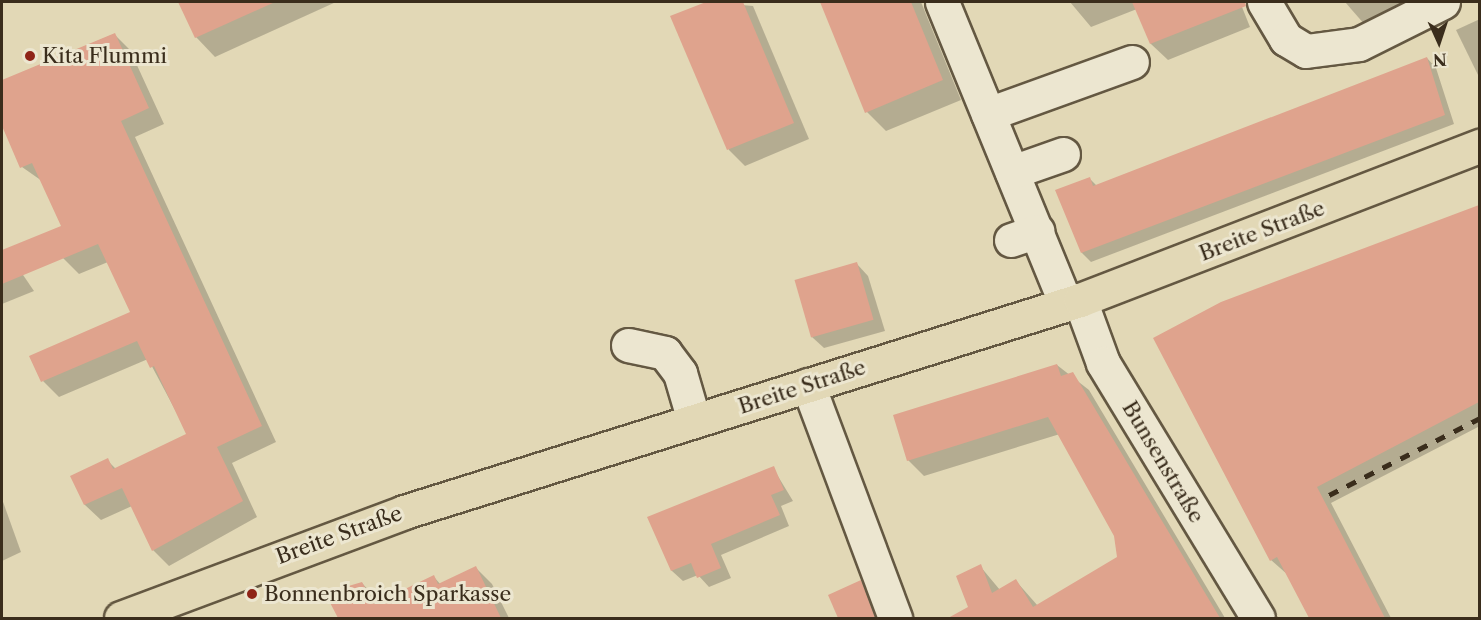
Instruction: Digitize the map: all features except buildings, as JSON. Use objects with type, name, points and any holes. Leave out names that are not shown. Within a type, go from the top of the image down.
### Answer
[{"type":"main road","name":"Breite Straße","points":[[121,618],[404,512],[1073,302],[1479,146]]},
{"type":"street","name":"Bunsenstraße","points":[[942,2],[1012,171],[1024,236],[1073,302],[1103,363],[1258,618]]},
{"type":"street","points":[[1264,2],[1286,39],[1317,51],[1359,44],[1443,2]]},
{"type":"street","points":[[988,114],[1132,62]]},
{"type":"street","points":[[1012,171],[1063,154]]},
{"type":"street","points":[[686,344],[704,418]]},
{"type":"street","points":[[628,345],[665,353],[680,373],[704,418]]},
{"type":"street","points":[[808,385],[895,618]]},
{"type":"railway","points":[[1329,495],[1480,418]]},
{"type":"place","name":"Kita Flummi","points":[[30,56]]},
{"type":"place","name":"Bonnenbroich Sparkasse","points":[[252,594]]}]
